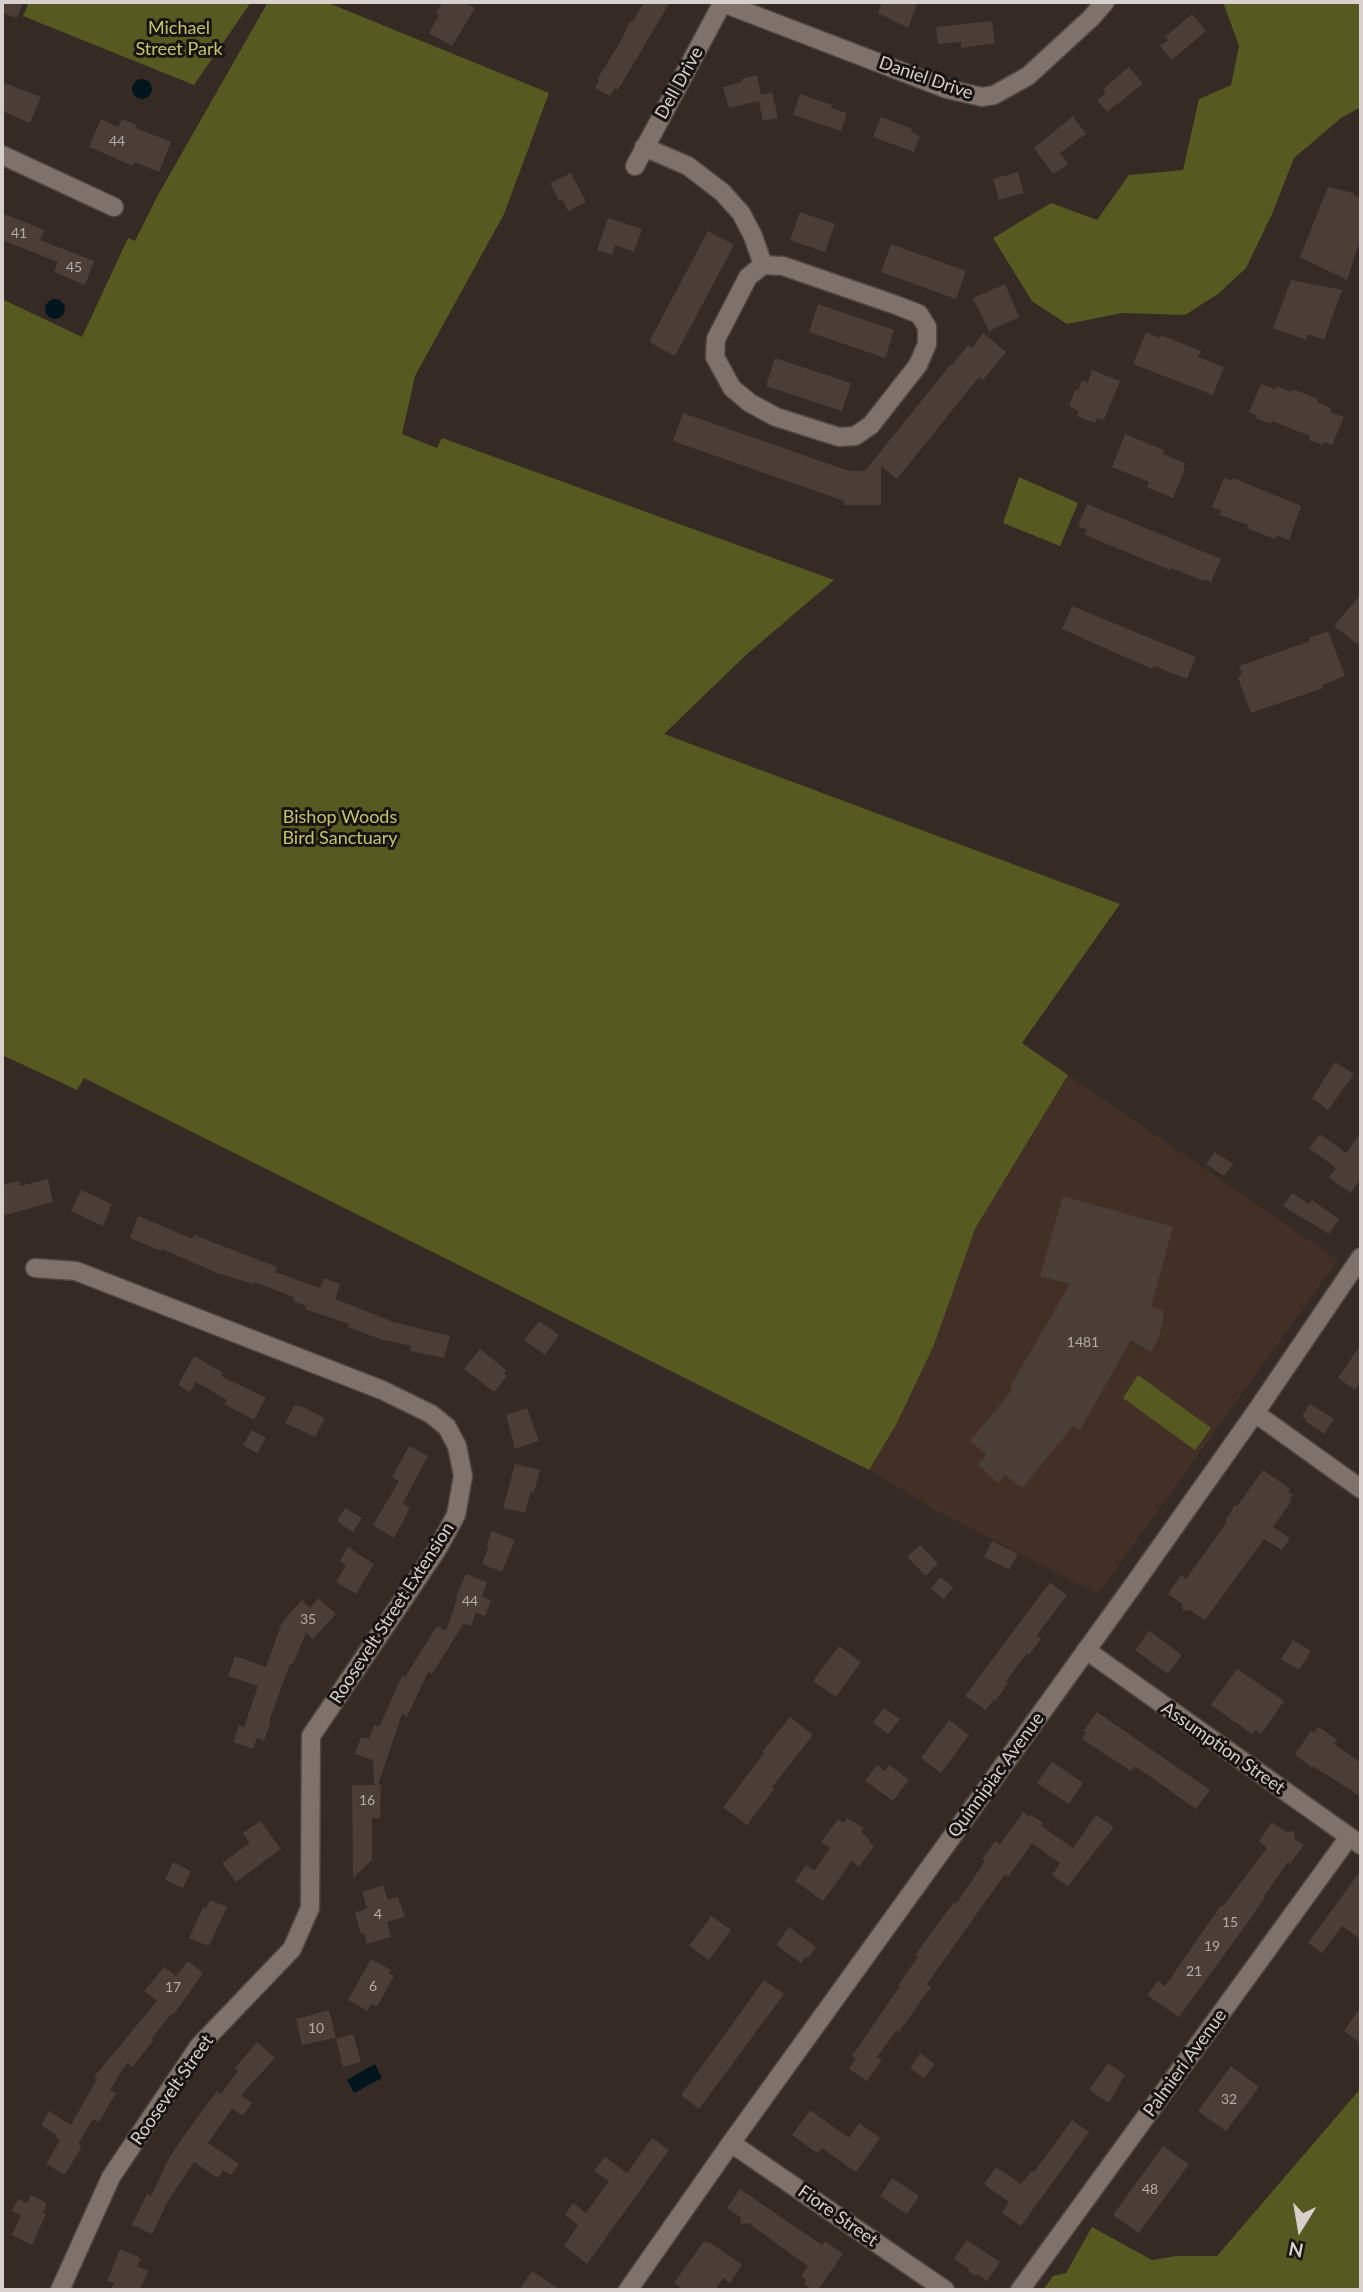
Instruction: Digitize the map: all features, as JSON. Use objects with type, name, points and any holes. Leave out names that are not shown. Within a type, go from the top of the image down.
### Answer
[{"type":"street","name":"Daniel Drive","points":[[723,2],[947,89],[982,97],[994,95],[1028,76],[1105,2]]},
{"type":"street","name":"Dell Drive","points":[[635,166],[723,2]]},
{"type":"street","points":[[644,147],[688,166],[722,192],[741,213],[764,265]]},
{"type":"street","points":[[2,155],[114,207]]},
{"type":"street","points":[[764,265],[783,266],[896,305],[919,314],[927,327],[927,344],[918,365],[871,425],[855,436],[839,436],[776,417],[750,403],[732,388],[715,357],[716,339],[748,277],[764,265]]},
{"type":"street","name":"Quinnipiac Avenue","points":[[628,2290],[1255,1413],[1361,1257]]},
{"type":"street","name":"Roosevelt Street Extension","points":[[35,1268],[76,1271],[382,1390],[431,1414],[447,1427],[457,1446],[463,1476],[456,1515],[438,1548],[311,1736],[310,1908]]},
{"type":"street","points":[[1255,1413],[1361,1489]]},
{"type":"street","name":"Assumption Street","points":[[1086,1650],[1355,1841]]},
{"type":"street","name":"Palmieri Avenue","points":[[1020,2290],[1355,1841]]},
{"type":"street","name":"Roosevelt Street","points":[[60,2290],[119,2166],[199,2046],[292,1949],[310,1908]]},
{"type":"street","name":"Fiore Street","points":[[731,2143],[945,2290]]},
{"type":"shaded area","points":[[1068,1075],[1338,1260],[1098,1594],[935,1510],[869,1470],[896,1425],[934,1345],[975,1229]]},
{"type":"green space","name":"Michael Street Park","points":[[29,2],[251,2],[194,85],[23,16]]},
{"type":"green space","name":"Bishop Woods Bird Sanctuary","points":[[268,2],[326,2],[549,93],[504,214],[415,376],[402,434],[437,448],[442,438],[834,580],[746,655],[664,734],[1120,904],[1022,1043],[1068,1075],[975,1229],[934,1345],[896,1425],[869,1470],[84,1078],[77,1090],[2,1055],[2,299],[82,337],[128,238],[135,241],[158,195]]},
{"type":"green space","points":[[1223,2],[1361,2],[1361,107],[1341,118],[1294,158],[1272,214],[1246,268],[1218,294],[1185,315],[1122,313],[1067,324],[1032,301],[993,238],[1051,203],[1097,220],[1129,175],[1183,170],[1199,99],[1231,85],[1239,46]]},
{"type":"green space","points":[[1019,477],[1078,503],[1060,546],[1003,523]]},
{"type":"green space","points":[[1138,1375],[1211,1428],[1195,1450],[1123,1398]]},
{"type":"green space","points":[[1361,2088],[1361,2290],[1043,2290],[1053,2276],[1066,2273],[1092,2227],[1152,2260],[1176,2256],[1217,2256]]},
{"type":"water","points":[[142,79],[149,82],[152,89],[149,96],[142,99],[135,96],[132,89],[135,82]]},
{"type":"water","points":[[51,299],[59,299],[65,309],[59,319],[51,319],[45,313],[45,305]]},
{"type":"water","points":[[375,2064],[382,2078],[354,2093],[347,2080]]},
{"type":"building","points":[[2,2],[23,2],[17,18],[2,13]]},
{"type":"building","points":[[443,2],[465,2],[475,8],[452,46],[429,33]]},
{"type":"building","points":[[644,2],[670,2],[618,90],[615,88],[610,96],[595,88],[598,78]]},
{"type":"building","points":[[882,2],[918,2],[908,28],[878,13]]},
{"type":"building","points":[[1192,14],[1206,31],[1172,60],[1160,46],[1168,40],[1165,37]]},
{"type":"building","points":[[992,21],[995,43],[961,48],[961,42],[938,44],[936,27]]},
{"type":"building","points":[[1129,67],[1143,84],[1107,112],[1097,100],[1106,93],[1103,89]]},
{"type":"building","points":[[757,75],[761,95],[772,92],[778,118],[763,121],[759,101],[729,108],[723,87]]},
{"type":"building","points":[[2,82],[41,97],[30,123],[2,111]]},
{"type":"building","points":[[800,94],[847,113],[841,131],[793,115]]},
{"type":"building","points":[[1073,116],[1086,134],[1060,153],[1068,164],[1053,174],[1034,148]]},
{"type":"building","points":[[881,117],[912,129],[911,132],[920,136],[914,152],[873,137]]},
{"type":"building","points":[[101,119],[118,127],[122,119],[137,125],[136,128],[171,142],[159,172],[134,162],[133,166],[89,147]]},
{"type":"building","points":[[1018,172],[1024,193],[999,200],[993,179]]},
{"type":"building","points":[[571,173],[586,202],[568,211],[562,199],[559,201],[550,183]]},
{"type":"building","points":[[1328,187],[1354,193],[1353,195],[1361,198],[1361,247],[1358,246],[1347,280],[1300,257]]},
{"type":"building","points":[[800,212],[835,224],[825,252],[790,240]]},
{"type":"building","points":[[2,213],[44,230],[40,240],[94,261],[85,285],[54,272],[58,262],[2,240]]},
{"type":"building","points":[[608,218],[642,229],[634,252],[615,245],[612,255],[597,250]]},
{"type":"building","points":[[708,231],[734,245],[675,356],[649,342]]},
{"type":"building","points":[[891,244],[966,271],[956,299],[881,272]]},
{"type":"building","points":[[1291,280],[1342,290],[1324,340],[1308,334],[1306,340],[1273,328]]},
{"type":"building","points":[[1005,284],[1019,317],[989,331],[973,298]]},
{"type":"building","points":[[818,304],[894,330],[885,358],[809,332]]},
{"type":"building","points":[[1146,332],[1201,351],[1198,357],[1224,367],[1213,395],[1133,364]]},
{"type":"building","points":[[983,333],[1006,352],[983,380],[979,377],[897,479],[881,466],[881,505],[844,505],[844,501],[673,441],[683,413],[849,471],[865,471],[951,364],[968,345],[972,348]]},
{"type":"building","points":[[775,358],[851,383],[842,411],[766,386]]},
{"type":"building","points":[[1092,370],[1120,381],[1104,420],[1097,418],[1095,423],[1077,416],[1079,411],[1069,406],[1075,390],[1078,391],[1082,380],[1088,382]]},
{"type":"building","points":[[1261,384],[1292,392],[1293,389],[1318,399],[1317,402],[1331,408],[1330,412],[1344,417],[1332,445],[1309,440],[1310,436],[1272,421],[1271,424],[1249,412]]},
{"type":"building","points":[[1125,434],[1164,450],[1163,454],[1185,463],[1173,498],[1147,487],[1149,482],[1112,467]]},
{"type":"building","points":[[1224,478],[1232,481],[1233,478],[1301,506],[1289,540],[1276,535],[1275,539],[1220,515],[1222,511],[1212,507]]},
{"type":"building","points":[[1087,504],[1221,559],[1211,582],[1171,568],[1170,570],[1085,535],[1087,530],[1078,526]]},
{"type":"building","points":[[1361,594],[1361,647],[1334,626]]},
{"type":"building","points":[[1072,606],[1196,657],[1187,679],[1154,666],[1152,669],[1062,629]]},
{"type":"building","points":[[1328,631],[1345,676],[1322,685],[1323,688],[1251,713],[1238,678],[1242,673],[1239,666],[1310,641],[1309,638]]},
{"type":"building","points":[[1335,1062],[1354,1074],[1328,1110],[1312,1098]]},
{"type":"building","points":[[1361,1132],[1361,1178],[1351,1193],[1329,1178],[1336,1168],[1309,1148],[1320,1134],[1346,1153]]},
{"type":"building","points":[[1215,1152],[1233,1164],[1224,1176],[1206,1164]]},
{"type":"building","points":[[48,1179],[53,1202],[2,1216],[2,1185],[19,1181],[20,1186]]},
{"type":"building","points":[[81,1190],[112,1204],[103,1226],[71,1211]]},
{"type":"building","points":[[1292,1193],[1309,1204],[1312,1200],[1339,1219],[1329,1234],[1283,1206]]},
{"type":"building","points":[[1063,1196],[1173,1227],[1151,1307],[1163,1311],[1163,1318],[1159,1337],[1151,1352],[1131,1340],[1080,1430],[1073,1426],[1022,1488],[1005,1475],[998,1483],[978,1465],[987,1455],[970,1441],[1013,1389],[1010,1387],[1070,1284],[1040,1276]]},
{"type":"building","points":[[138,1216],[193,1239],[194,1235],[277,1267],[275,1272],[320,1288],[324,1278],[340,1284],[335,1299],[389,1321],[450,1336],[444,1358],[410,1351],[411,1346],[380,1339],[348,1327],[349,1324],[305,1309],[306,1306],[293,1301],[294,1297],[254,1282],[253,1284],[217,1273],[130,1238]]},
{"type":"building","points":[[539,1321],[559,1335],[545,1355],[524,1340]]},
{"type":"building","points":[[1361,1344],[1361,1381],[1355,1390],[1338,1378]]},
{"type":"building","points":[[480,1349],[506,1370],[504,1373],[507,1376],[494,1392],[464,1369]]},
{"type":"building","points":[[194,1356],[223,1373],[221,1376],[266,1398],[254,1420],[224,1404],[227,1400],[196,1382],[190,1392],[178,1385]]},
{"type":"building","points":[[1310,1404],[1334,1419],[1324,1434],[1302,1416]]},
{"type":"building","points":[[294,1406],[300,1406],[325,1418],[315,1437],[285,1423]]},
{"type":"building","points":[[527,1408],[539,1441],[515,1449],[506,1415]]},
{"type":"building","points":[[252,1430],[266,1438],[257,1453],[243,1445]]},
{"type":"building","points":[[409,1446],[428,1456],[403,1503],[410,1508],[394,1538],[373,1525],[399,1481],[392,1477]]},
{"type":"building","points":[[515,1464],[540,1470],[525,1513],[503,1508]]},
{"type":"building","points":[[1263,1470],[1290,1489],[1288,1492],[1293,1495],[1273,1527],[1290,1538],[1282,1550],[1264,1539],[1205,1620],[1190,1610],[1183,1611],[1182,1604],[1168,1594],[1181,1575],[1186,1579],[1227,1522],[1225,1521],[1235,1505],[1237,1506]]},
{"type":"building","points":[[345,1508],[362,1518],[353,1532],[337,1521]]},
{"type":"building","points":[[492,1531],[515,1540],[502,1572],[482,1564]]},
{"type":"building","points":[[992,1541],[1018,1554],[1009,1570],[984,1557]]},
{"type":"building","points":[[920,1545],[938,1563],[926,1576],[907,1557]]},
{"type":"building","points":[[348,1547],[374,1564],[356,1594],[336,1582],[346,1565],[340,1561]]},
{"type":"building","points":[[466,1574],[487,1582],[482,1597],[491,1600],[485,1616],[476,1613],[471,1626],[464,1623],[432,1674],[428,1672],[407,1717],[402,1714],[378,1785],[381,1785],[380,1818],[372,1818],[372,1860],[353,1878],[352,1785],[374,1785],[373,1760],[355,1754],[361,1737],[369,1739],[374,1725],[379,1727],[402,1676],[405,1677],[437,1626],[446,1631],[455,1599]]},
{"type":"building","points":[[940,1577],[953,1587],[944,1599],[931,1589]]},
{"type":"building","points":[[1050,1582],[1067,1595],[1037,1635],[1041,1639],[1029,1655],[1027,1653],[1006,1681],[1008,1683],[996,1700],[994,1699],[986,1710],[965,1696]]},
{"type":"building","points":[[318,1598],[336,1614],[313,1639],[306,1632],[293,1664],[290,1664],[264,1741],[257,1738],[253,1749],[233,1742],[239,1725],[244,1727],[258,1686],[228,1676],[235,1656],[266,1667],[281,1625],[288,1615],[302,1600],[310,1608]]},
{"type":"building","points":[[1149,1631],[1182,1655],[1168,1674],[1135,1650]]},
{"type":"building","points":[[1293,1640],[1311,1651],[1299,1670],[1281,1659]]},
{"type":"building","points":[[839,1646],[861,1662],[836,1697],[813,1681]]},
{"type":"building","points":[[1237,1669],[1284,1701],[1261,1734],[1255,1730],[1252,1734],[1211,1705]]},
{"type":"building","points":[[884,1708],[900,1719],[888,1734],[873,1722]]},
{"type":"building","points":[[1097,1712],[1210,1790],[1196,1809],[1135,1766],[1131,1771],[1082,1739],[1086,1732],[1083,1731]]},
{"type":"building","points":[[790,1717],[813,1735],[772,1787],[774,1789],[747,1825],[723,1807]]},
{"type":"building","points":[[949,1720],[969,1735],[941,1773],[921,1758]]},
{"type":"building","points":[[1319,1727],[1337,1740],[1334,1744],[1361,1763],[1361,1797],[1313,1766],[1312,1768],[1295,1754],[1311,1731],[1314,1733]]},
{"type":"building","points":[[1052,1762],[1083,1783],[1069,1804],[1037,1783]]},
{"type":"building","points":[[877,1765],[885,1771],[889,1765],[909,1780],[893,1801],[865,1781]]},
{"type":"building","points":[[1023,1812],[1043,1823],[1041,1826],[1073,1848],[1096,1815],[1114,1827],[1068,1886],[1052,1875],[1060,1863],[1032,1843],[1008,1877],[1005,1874],[927,1984],[931,1987],[899,2032],[897,2030],[877,2057],[882,2060],[867,2081],[849,2069],[856,2058],[852,2056],[900,1986],[898,1985],[918,1957],[915,1955],[954,1902],[956,1904],[985,1861],[982,1859],[995,1841],[1000,1844]]},
{"type":"building","points":[[847,1818],[864,1828],[861,1832],[874,1846],[859,1867],[852,1861],[823,1901],[795,1881],[806,1865],[814,1871],[830,1848],[821,1842],[838,1819],[844,1823]]},
{"type":"building","points":[[260,1821],[281,1849],[236,1882],[222,1863],[250,1843],[243,1833]]},
{"type":"building","points":[[1272,1822],[1286,1832],[1294,1831],[1295,1839],[1304,1845],[1290,1864],[1288,1862],[1179,2017],[1147,1995],[1158,1981],[1164,1986],[1168,1982],[1221,1905],[1223,1906],[1267,1848],[1259,1841]]},
{"type":"building","points":[[173,1862],[191,1871],[183,1888],[165,1880]]},
{"type":"building","points":[[1361,1870],[1361,1940],[1342,1926],[1322,1953],[1308,1943]]},
{"type":"building","points":[[383,1885],[388,1900],[398,1897],[405,1917],[387,1922],[391,1937],[367,1944],[355,1913],[367,1908],[362,1892]]},
{"type":"building","points":[[210,1900],[227,1907],[209,1946],[189,1938],[203,1907],[206,1908]]},
{"type":"building","points":[[711,1916],[731,1930],[709,1960],[689,1946]]},
{"type":"building","points":[[789,1927],[816,1947],[801,1963],[776,1945]]},
{"type":"building","points":[[371,1959],[391,1970],[389,1973],[394,1976],[377,2007],[371,2004],[368,2011],[348,2000]]},
{"type":"building","points":[[188,1961],[203,1973],[132,2067],[127,2063],[110,2090],[116,2093],[99,2122],[93,2119],[78,2144],[82,2146],[65,2175],[46,2164],[60,2140],[41,2125],[49,2111],[71,2125],[97,2079],[94,2077],[157,2001],[144,1991],[164,1967],[176,1976]]},
{"type":"building","points":[[764,1980],[784,1994],[699,2109],[681,2095]]},
{"type":"building","points":[[1361,2007],[1361,2044],[1344,2031]]},
{"type":"building","points":[[329,2010],[336,2038],[302,2045],[296,2019]]},
{"type":"building","points":[[353,2034],[361,2062],[343,2067],[336,2039]]},
{"type":"building","points":[[257,2042],[275,2058],[241,2095],[252,2103],[243,2116],[232,2109],[208,2143],[239,2164],[231,2175],[223,2170],[218,2178],[194,2162],[168,2201],[152,2234],[132,2225],[147,2194],[151,2196],[168,2160],[183,2137],[217,2091],[221,2094],[238,2071],[235,2068]]},
{"type":"building","points":[[920,2053],[935,2064],[924,2078],[910,2068]]},
{"type":"building","points":[[1108,2063],[1125,2075],[1109,2103],[1089,2090]]},
{"type":"building","points":[[1231,2066],[1259,2087],[1226,2131],[1198,2111]]},
{"type":"building","points":[[810,2110],[849,2138],[859,2123],[880,2138],[856,2172],[822,2148],[817,2153],[792,2135]]},
{"type":"building","points":[[1072,2120],[1089,2132],[1021,2226],[1002,2213],[1009,2202],[984,2184],[996,2167],[1021,2184],[1034,2172]]},
{"type":"building","points":[[652,2138],[669,2150],[587,2264],[564,2246],[578,2225],[565,2215],[573,2203],[586,2213],[609,2181],[594,2171],[605,2157],[627,2173]]},
{"type":"building","points":[[1163,2146],[1189,2164],[1139,2233],[1113,2215]]},
{"type":"building","points":[[892,2178],[919,2196],[907,2214],[880,2196]]},
{"type":"building","points":[[740,2189],[822,2245],[825,2241],[843,2254],[818,2290],[812,2290],[804,2284],[806,2280],[801,2276],[808,2266],[748,2223],[741,2224],[740,2217],[727,2208]]},
{"type":"building","points":[[31,2195],[47,2203],[43,2213],[46,2214],[32,2245],[12,2235],[21,2215],[12,2211],[18,2199],[27,2203]]},
{"type":"building","points":[[967,2240],[1000,2262],[987,2281],[969,2272],[969,2269],[954,2259]]},
{"type":"building","points":[[704,2241],[742,2265],[730,2283],[723,2278],[715,2290],[684,2290],[674,2283]]},
{"type":"building","points":[[120,2249],[141,2258],[137,2266],[148,2271],[140,2290],[111,2290],[114,2283],[107,2281]]},
{"type":"building","points":[[532,2271],[560,2290],[519,2290]]}]
